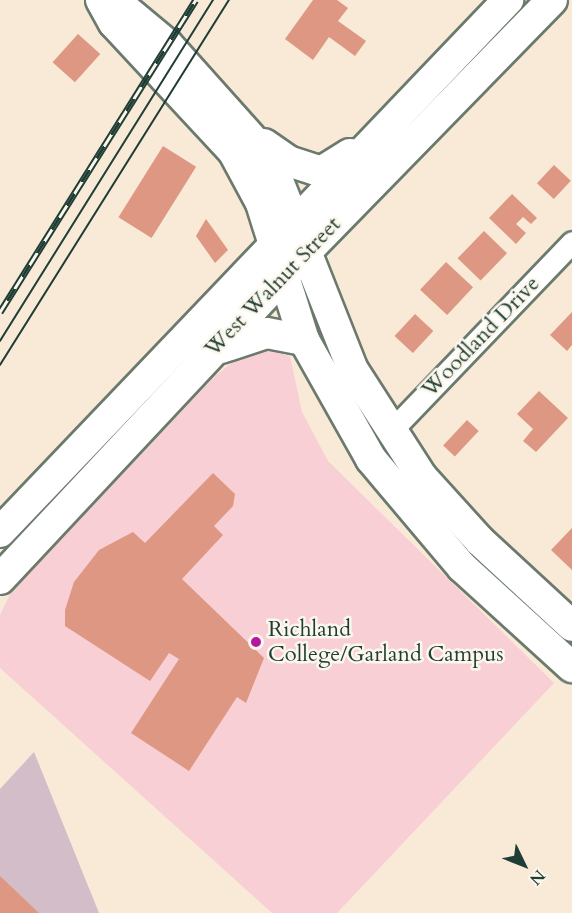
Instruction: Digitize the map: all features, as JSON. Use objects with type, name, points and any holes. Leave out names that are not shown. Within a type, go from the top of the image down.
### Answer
[{"type":"main road","points":[[101,0],[114,23],[233,151],[261,203],[271,247],[304,340],[333,399],[403,503],[462,567],[567,653]]},
{"type":"main road","points":[[114,0],[168,45],[244,128],[284,187],[304,254],[353,370],[390,432],[443,502],[572,626]]},
{"type":"main road","name":"West Walnut Street","points":[[0,532],[508,0]]},
{"type":"main road","name":"West Walnut Street","points":[[0,579],[281,278],[552,0]]},
{"type":"main road","points":[[244,128],[288,161],[321,172],[343,161],[413,99]]},
{"type":"main road","points":[[207,356],[252,334],[304,340]]},
{"type":"street","name":"Woodland Drive","points":[[390,432],[572,242]]},
{"type":"shaded area","name":"Richland College/Garland Campus","points":[[269,350],[290,356],[302,412],[328,461],[554,683],[337,913],[272,913],[0,668],[0,615],[10,594],[215,376],[243,354]]},
{"type":"shaded area","points":[[34,752],[99,913],[0,913],[0,789]]},
{"type":"building","points":[[313,0],[337,0],[348,8],[338,21],[366,41],[355,56],[329,37],[313,60],[285,39]]},
{"type":"building","points":[[78,34],[100,54],[75,82],[53,62]]},
{"type":"building","points":[[163,146],[196,167],[152,238],[118,217]]},
{"type":"building","points":[[554,165],[571,181],[554,199],[537,183]]},
{"type":"building","points":[[512,194],[537,218],[531,224],[523,217],[516,224],[526,233],[516,244],[489,218]]},
{"type":"building","points":[[206,219],[228,250],[215,263],[196,236]]},
{"type":"building","points":[[484,231],[507,253],[481,281],[458,258]]},
{"type":"building","points":[[446,262],[473,287],[447,315],[420,290]]},
{"type":"building","points":[[572,312],[572,345],[567,351],[550,335]]},
{"type":"building","points":[[415,314],[433,331],[413,353],[395,336]]},
{"type":"building","points":[[539,391],[568,418],[536,452],[523,441],[533,429],[517,414]]},
{"type":"building","points":[[467,420],[479,431],[455,457],[443,446]]},
{"type":"building","points":[[213,473],[235,494],[233,506],[214,526],[223,535],[182,579],[264,658],[246,703],[237,697],[189,771],[131,733],[179,659],[169,653],[150,681],[65,626],[65,610],[74,582],[99,550],[133,532],[145,543]]},
{"type":"building","points":[[572,528],[572,570],[551,550]]},
{"type":"building","points":[[0,876],[39,913],[0,913]]},
{"type":"tram line","points":[[0,341],[213,0]]},
{"type":"tram line","points":[[0,365],[229,0]]},
{"type":"railway","points":[[0,312],[196,0]]},
{"type":"place","name":"Richland College/Garland Campus","points":[[256,642]]}]
